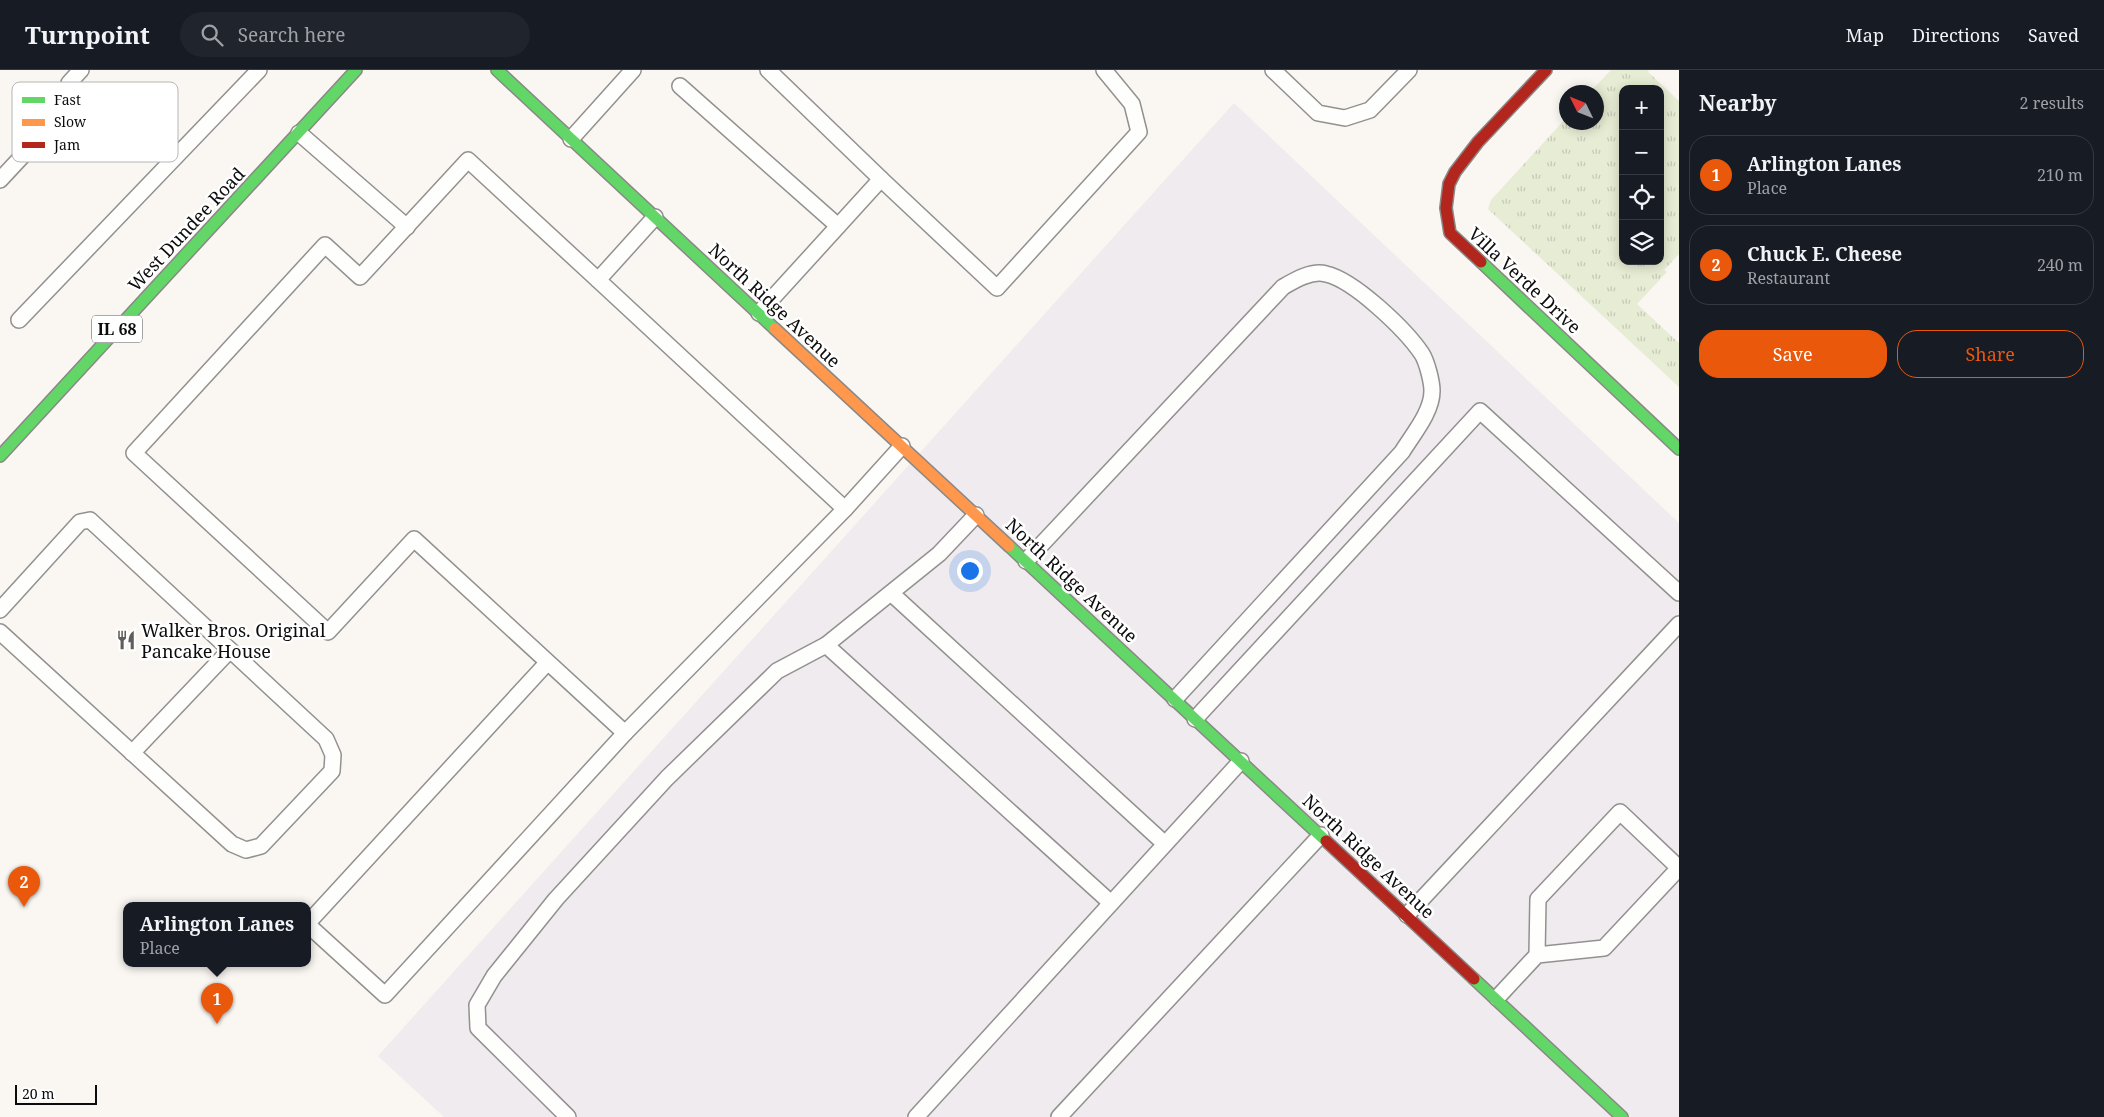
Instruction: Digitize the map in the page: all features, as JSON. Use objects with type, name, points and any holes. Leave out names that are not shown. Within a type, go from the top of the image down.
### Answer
[{"type":"street","name":"West Dundee Road","points":[[0,456],[356,70]]},
{"type":"street","name":"North Ridge Avenue","points":[[497,70],[1497,998],[1622,1117]]},
{"type":"street","name":"Villa Verde Drive","points":[[1546,70],[1468,154],[1449,183],[1444,214],[1450,233],[1679,449]]},
{"type":"lane","points":[[70,82],[81,70]]},
{"type":"lane","points":[[178,154],[259,70]]},
{"type":"lane","points":[[571,139],[633,70]]},
{"type":"lane","points":[[768,70],[880,179],[998,288],[1139,132],[1132,104],[1104,70]]},
{"type":"lane","points":[[1273,70],[1318,113],[1345,118],[1370,110],[1409,70]]},
{"type":"lane","points":[[680,86],[838,226]]},
{"type":"lane","points":[[299,133],[407,226]]},
{"type":"lane","points":[[625,733],[414,539],[328,632],[134,453],[325,245],[360,277],[468,160],[845,509]]},
{"type":"lane","points":[[0,180],[17,162]]},
{"type":"lane","points":[[19,320],[171,162]]},
{"type":"lane","points":[[759,314],[880,179]]},
{"type":"lane","points":[[598,280],[656,217]]},
{"type":"lane","points":[[1026,561],[1283,287],[1301,277],[1324,273],[1346,282],[1378,306],[1422,355],[1432,390],[1430,405],[1402,452],[1175,699]]},
{"type":"lane","points":[[1195,718],[1480,411],[1679,593]]},
{"type":"lane","points":[[311,927],[384,995],[625,733],[845,509],[902,446]]},
{"type":"lane","points":[[568,1117],[478,1028],[477,1005],[494,976],[556,899],[668,778],[777,671],[826,645],[939,554],[976,515]]},
{"type":"lane","points":[[0,610],[80,522],[90,520],[326,739],[333,755],[332,771],[261,846],[246,850],[232,844],[0,632]]},
{"type":"lane","points":[[890,593],[1165,844]]},
{"type":"lane","points":[[1407,915],[1679,624]]},
{"type":"lane","points":[[826,645],[1111,903]]},
{"type":"lane","points":[[132,753],[230,650]]},
{"type":"lane","points":[[311,921],[547,663]]},
{"type":"lane","points":[[916,1117],[1242,761]]},
{"type":"lane","points":[[1497,998],[1537,954],[1538,899],[1620,812],[1679,868],[1604,948],[1537,954]]},
{"type":"lane","points":[[1059,1117],[1321,835]]},
{"type":"shaded area","points":[[1234,103],[1679,523],[1679,1117],[444,1117],[378,1056]]},
{"type":"green space","points":[[1611,70],[1649,70],[1648,72],[1662,85],[1619,85],[1619,265],[1664,265],[1664,87],[1679,101],[1679,254],[1664,270],[1667,272],[1637,304],[1679,343],[1679,387],[1488,209],[1491,200],[1559,126],[1559,130],[1604,130],[1604,85],[1597,85]]},
{"type":"traffic: fast","points":[[0,456],[356,70]]},
{"type":"traffic: fast","points":[[497,70],[775,329]]},
{"type":"traffic: fast","points":[[1481,262],[1679,449]]},
{"type":"traffic: fast","points":[[1009,546],[1326,841]]},
{"type":"traffic: fast","points":[[1474,979],[1622,1117]]},
{"type":"traffic: slow","points":[[775,329],[1009,546]]},
{"type":"traffic: jam","points":[[1481,262],[1450,233],[1446,208],[1449,184],[1455,172],[1478,142],[1546,70]]},
{"type":"traffic: jam","points":[[1326,841],[1474,979]]},
{"type":"place","name":"Walker Bros. Original Pancake House","points":[[126,640]]},
{"type":"place","name":"Chuck E. Cheese","points":[[24,907]]},
{"type":"place","name":"Arlington Lanes","points":[[217,1024]]}]
